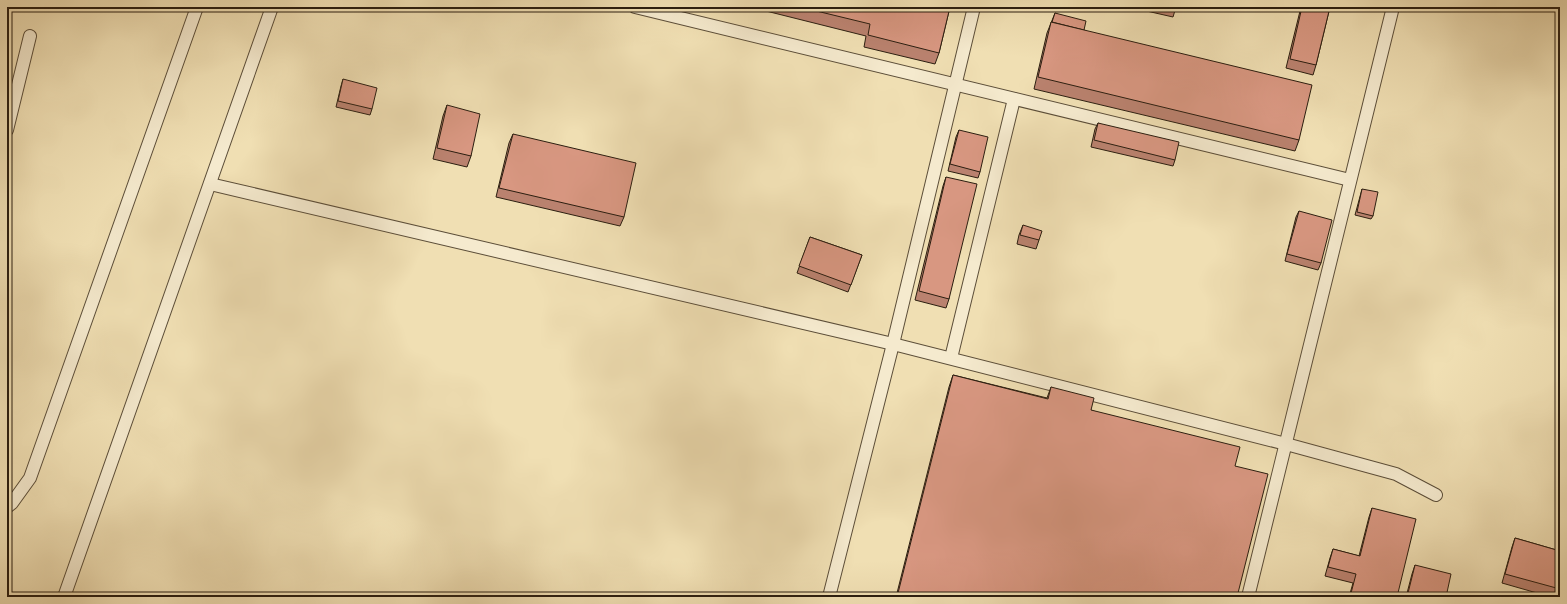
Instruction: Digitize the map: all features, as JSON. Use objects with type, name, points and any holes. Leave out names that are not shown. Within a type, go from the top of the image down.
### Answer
[{"type":"lane","points":[[7,507],[12,503],[30,478],[197,7]]},
{"type":"lane","points":[[64,597],[272,7]]},
{"type":"lane","points":[[635,7],[1350,180]]},
{"type":"lane","points":[[829,597],[893,344],[974,7]]},
{"type":"lane","points":[[1248,597],[1393,7]]},
{"type":"lane","points":[[7,130],[30,36]]},
{"type":"lane","points":[[950,358],[1014,99]]},
{"type":"lane","points":[[210,184],[950,358],[1286,444],[1396,474],[1436,495]]},
{"type":"building","points":[[800,7],[950,7],[939,53],[868,35],[870,24]]},
{"type":"building","points":[[1302,7],[1330,7],[1316,65],[1290,59]]},
{"type":"building","points":[[1055,13],[1086,21],[1084,30],[1052,22]]},
{"type":"building","points":[[1051,22],[1312,85],[1299,140],[1038,77]]},
{"type":"building","points":[[343,79],[377,88],[372,109],[338,101]]},
{"type":"building","points":[[447,105],[480,114],[471,156],[437,148]]},
{"type":"building","points":[[1098,123],[1179,142],[1175,160],[1094,140]]},
{"type":"building","points":[[959,130],[988,137],[980,172],[950,164]]},
{"type":"building","points":[[513,134],[636,163],[624,217],[499,188]]},
{"type":"building","points":[[946,177],[977,184],[949,299],[919,291]]},
{"type":"building","points":[[1362,189],[1378,192],[1373,216],[1357,212]]},
{"type":"building","points":[[1299,211],[1332,220],[1321,263],[1287,254]]},
{"type":"building","points":[[1023,225],[1042,231],[1039,240],[1020,235]]},
{"type":"building","points":[[810,237],[862,255],[851,285],[799,266]]},
{"type":"building","points":[[953,375],[1048,399],[1051,387],[1094,398],[1091,410],[1240,447],[1235,466],[1268,474],[1237,597],[897,597]]},
{"type":"building","points":[[1372,508],[1416,519],[1397,597],[1350,597],[1356,574],[1328,567],[1333,549],[1360,556]]},
{"type":"building","points":[[1515,538],[1560,551],[1560,589],[1505,574]]},
{"type":"building","points":[[1415,565],[1451,574],[1446,597],[1407,597]]}]
